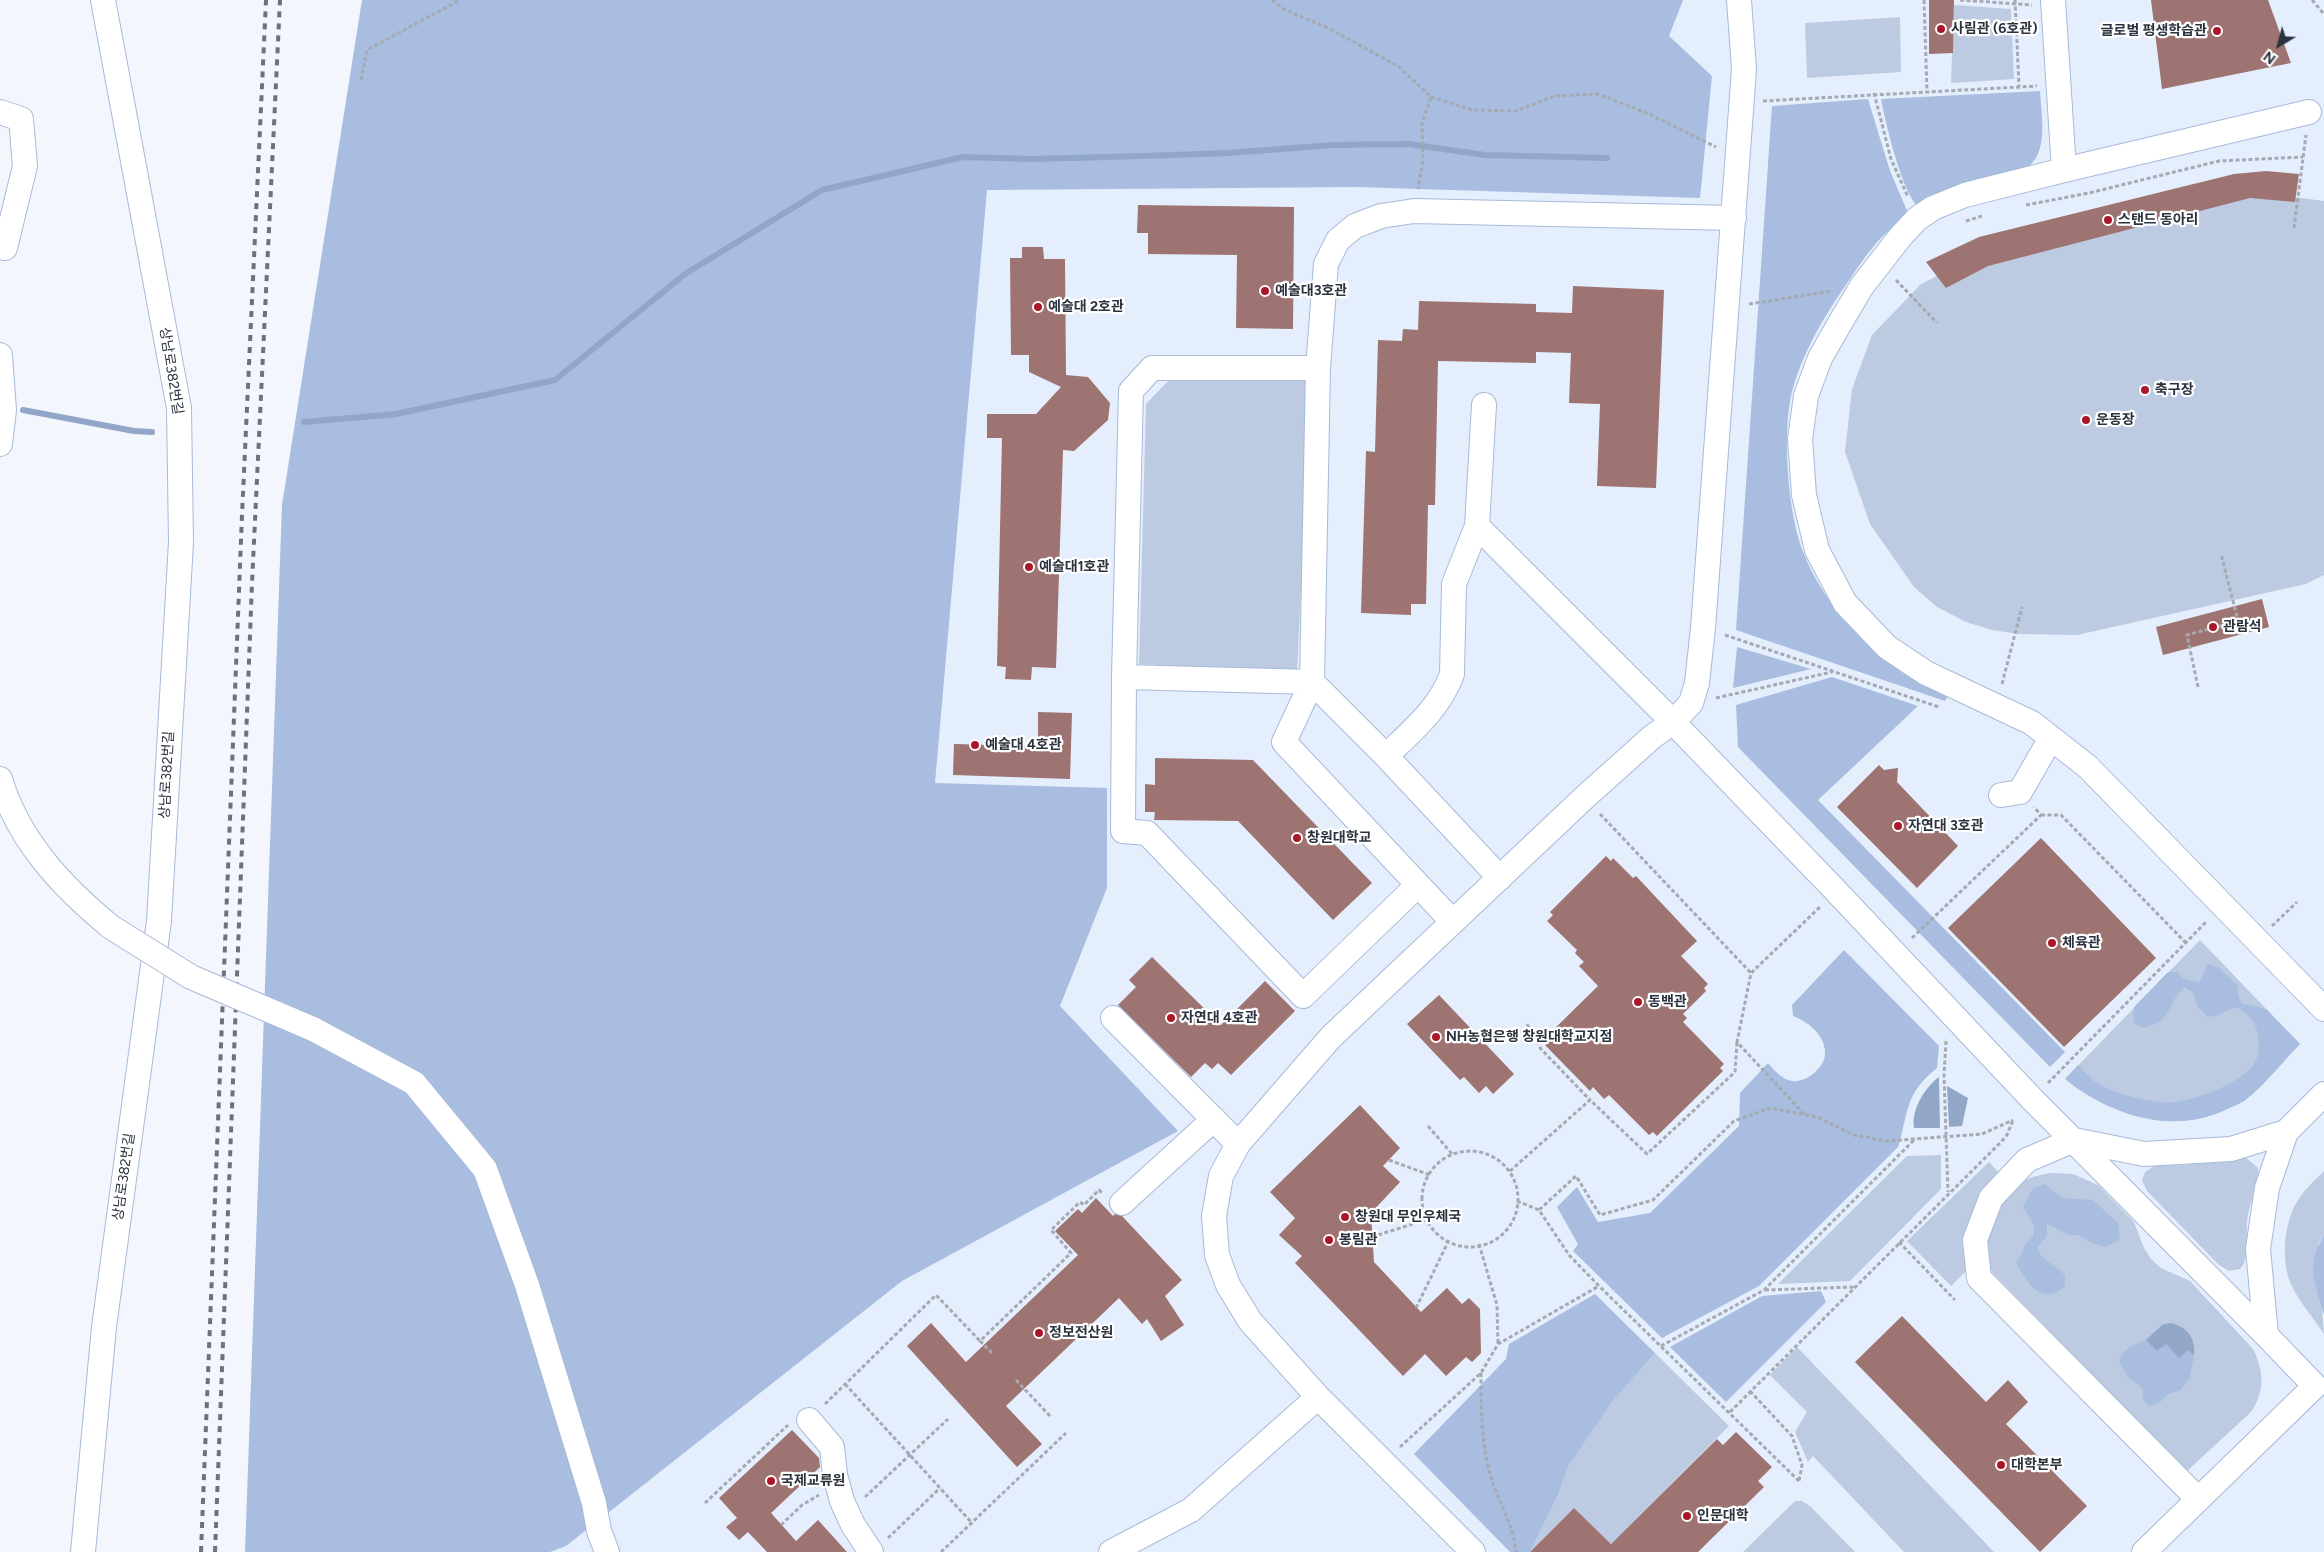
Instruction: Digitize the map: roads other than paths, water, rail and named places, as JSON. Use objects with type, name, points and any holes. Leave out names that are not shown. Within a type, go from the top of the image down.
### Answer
[{"type":"street","name":"상남로382번길","points":[[83,1552],[104,1327],[159,922],[181,542],[179,408],[103,0]]},
{"type":"street","points":[[1473,1552],[1318,1397],[1250,1321],[1228,1286],[1217,1255],[1214,1216],[1222,1176],[1238,1144],[1331,1037],[1585,797],[1652,737],[1673,722],[1691,703],[1697,682],[1703,628],[1734,218],[1744,69],[1739,0]]},
{"type":"street","points":[[2053,3],[2060,85],[2064,170]]},
{"type":"street","points":[[0,112],[22,119],[25,166],[2,249]]},
{"type":"street","points":[[2309,112],[1965,195],[1934,208],[1917,219],[1880,262],[1862,286],[1820,358],[1806,396],[1800,439],[1804,495],[1817,550],[1844,603],[1886,647],[1926,673],[2032,723],[2088,767],[2324,1009]]},
{"type":"street","points":[[0,195],[25,166]]},
{"type":"street","points":[[1453,922],[1284,742],[1312,682],[1318,368],[1326,264],[1338,240],[1355,226],[1381,216],[1414,211],[1734,218]]},
{"type":"street","points":[[0,355],[2,402],[0,444]]},
{"type":"street","points":[[1318,368],[1152,368],[1131,391],[1124,676],[1123,831],[1147,833],[1303,996],[1418,885]]},
{"type":"street","points":[[1386,756],[1433,709],[1448,685],[1454,665],[1454,584],[1477,526],[1484,405]]},
{"type":"street","points":[[1477,526],[1673,722],[1948,1010],[2314,1386],[2144,1552]]},
{"type":"street","points":[[1124,676],[1312,682],[1386,756],[1500,878]]},
{"type":"street","points":[[2010,794],[2051,738]]},
{"type":"street","points":[[0,779],[8,804],[43,861],[77,899],[111,927],[191,977],[313,1029],[414,1083],[485,1169],[527,1285],[594,1503],[599,1531],[607,1552]]},
{"type":"street","points":[[1113,1018],[1238,1144]]},
{"type":"street","points":[[2266,1335],[2258,1249],[2267,1188],[2286,1132],[2324,1094]]},
{"type":"street","points":[[1114,1200],[1214,1119]]},
{"type":"street","points":[[2198,1499],[1979,1278],[1975,1240],[1991,1198],[2027,1160],[2074,1140],[2144,1154],[2231,1150],[2286,1132]]},
{"type":"street","points":[[1111,1552],[1191,1510],[1318,1397]]},
{"type":"street","points":[[808,1420],[832,1447],[835,1474],[848,1513],[879,1546]]},
{"type":"waterway","points":[[304,422],[396,414],[555,380],[685,274],[822,190],[963,157],[1034,159],[1144,156],[1229,153],[1333,145],[1408,144],[1485,155],[1607,158]]},
{"type":"waterway","points":[[23,410],[134,431],[152,432]]},
{"type":"railway","points":[[201,1552],[242,515],[266,0]]},
{"type":"railway","points":[[215,1552],[252,583],[280,0]]},
{"type":"place","name":"사림관 (6호관)","points":[[1941,29]]},
{"type":"place","name":"글로벌 평생학습관","points":[[2217,31]]},
{"type":"place","name":"스탠드 동아리","points":[[2108,220]]},
{"type":"place","name":"예술대3호관","points":[[1265,291]]},
{"type":"place","name":"예술대 2호관","points":[[1038,307]]},
{"type":"place","name":"축구장","points":[[2145,390]]},
{"type":"place","name":"운동장","points":[[2086,420]]},
{"type":"place","name":"예술대1호관","points":[[1029,567]]},
{"type":"place","name":"관람석","points":[[2213,627]]},
{"type":"place","name":"예술대 4호관","points":[[975,745]]},
{"type":"place","name":"자연대 3호관","points":[[1898,826]]},
{"type":"place","name":"창원대학교","points":[[1297,838]]},
{"type":"place","name":"체육관","points":[[2052,943]]},
{"type":"place","name":"동백관","points":[[1638,1002]]},
{"type":"place","name":"자연대 4호관","points":[[1171,1018]]},
{"type":"place","name":"NH농협은행 창원대학교지점","points":[[1436,1037]]},
{"type":"place","name":"창원대 무인우체국","points":[[1345,1217]]},
{"type":"place","name":"봉림관","points":[[1329,1240]]},
{"type":"place","name":"정보전산원","points":[[1039,1333]]},
{"type":"place","name":"대학본부","points":[[2001,1465]]},
{"type":"place","name":"국제교류원","points":[[771,1481]]},
{"type":"place","name":"인문대학","points":[[1687,1516]]}]
